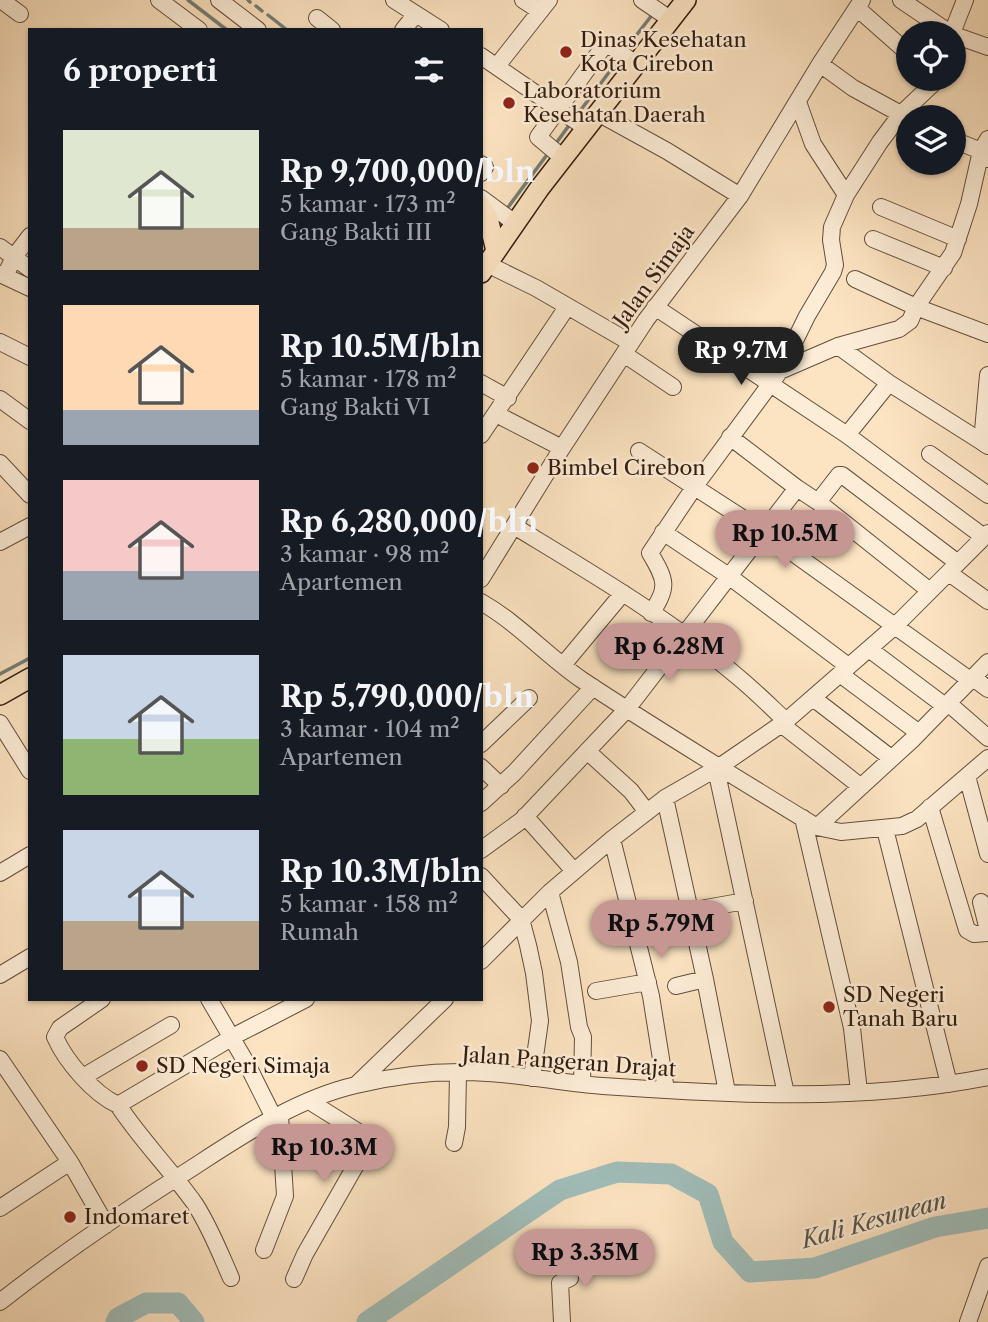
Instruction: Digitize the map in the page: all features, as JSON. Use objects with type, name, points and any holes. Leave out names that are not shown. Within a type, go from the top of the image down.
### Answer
[{"type":"main road","points":[[494,234],[555,152],[587,121],[657,10],[685,0]]},
{"type":"main road","points":[[0,695],[28,679]]},
{"type":"street","points":[[1,0],[20,14]]},
{"type":"street","points":[[159,0],[196,28]]},
{"type":"street","points":[[219,0],[247,27]]},
{"type":"street","points":[[394,0],[437,28]]},
{"type":"street","points":[[498,66],[544,6],[523,0]]},
{"type":"street","points":[[901,0],[932,21]]},
{"type":"street","points":[[957,21],[965,0]]},
{"type":"street","points":[[860,4],[896,41]]},
{"type":"street","name":"Jalan Simaja","points":[[483,571],[488,552],[514,526],[655,307],[740,196],[820,64],[860,4]]},
{"type":"street","points":[[405,28],[416,14]]},
{"type":"street","points":[[317,18],[330,28]]},
{"type":"street","points":[[966,39],[988,47]]},
{"type":"street","points":[[555,152],[538,137],[604,46],[609,45],[627,58]]},
{"type":"street","points":[[483,57],[560,110],[667,151],[740,196]]},
{"type":"street","points":[[820,64],[853,88],[896,111]]},
{"type":"street","points":[[915,105],[927,91]]},
{"type":"street","points":[[798,102],[813,144],[846,195]]},
{"type":"street","points":[[651,613],[665,590],[663,576],[650,553],[730,437],[775,378],[835,265],[832,227],[846,195],[880,142],[896,125]]},
{"type":"street","points":[[775,378],[838,346],[899,329],[910,321],[916,307],[944,268],[958,239],[986,150],[966,144]]},
{"type":"street","points":[[483,204],[494,234],[536,288],[627,348],[673,387]]},
{"type":"street","points":[[881,207],[958,239]]},
{"type":"street","points":[[28,239],[3,275],[28,287]]},
{"type":"street","points":[[873,239],[944,268]]},
{"type":"street","points":[[0,247],[28,268]]},
{"type":"street","points":[[855,279],[916,307],[988,334]]},
{"type":"street","points":[[483,432],[567,307]]},
{"type":"street","points":[[483,959],[550,892],[612,839],[665,798],[717,768],[784,722],[813,698],[984,542],[775,378],[655,307]]},
{"type":"street","points":[[0,341],[28,356]]},
{"type":"street","points":[[838,346],[889,383],[985,444],[988,375]]},
{"type":"street","points":[[847,435],[889,383]]},
{"type":"street","points":[[483,384],[508,398]]},
{"type":"street","points":[[0,398],[28,419]]},
{"type":"street","points":[[496,415],[562,449]]},
{"type":"street","points":[[730,437],[818,502],[930,591]]},
{"type":"street","points":[[639,452],[764,532],[988,690]]},
{"type":"street","points":[[930,454],[988,495]]},
{"type":"street","points":[[0,463],[28,493]]},
{"type":"street","points":[[818,502],[839,475],[842,475],[953,568],[988,601]]},
{"type":"street","points":[[483,848],[525,816],[626,709],[797,488]]},
{"type":"street","points":[[514,526],[684,635],[737,676],[784,722],[860,786]]},
{"type":"street","points":[[0,542],[28,527]]},
{"type":"street","points":[[663,532],[730,577],[919,733]]},
{"type":"street","points":[[563,665],[622,593]]},
{"type":"street","points":[[483,603],[593,687],[717,768],[810,823],[841,832],[902,826],[917,819],[988,758]]},
{"type":"street","points":[[869,649],[988,738]]},
{"type":"street","points":[[810,823],[860,786],[919,733],[988,662]]},
{"type":"street","points":[[483,801],[501,786],[593,687]]},
{"type":"street","points":[[483,742],[529,698]]},
{"type":"street","points":[[813,698],[891,758]]},
{"type":"street","points":[[0,723],[28,768]]},
{"type":"street","points":[[587,751],[631,791],[647,812]]},
{"type":"street","points":[[717,768],[786,1094]]},
{"type":"street","points":[[483,769],[501,786]]},
{"type":"street","points":[[967,776],[988,854]]},
{"type":"street","points":[[665,798],[727,1093]]},
{"type":"street","points":[[930,807],[967,930],[974,934],[988,934],[981,902]]},
{"type":"street","points":[[525,816],[574,871]]},
{"type":"street","points":[[810,823],[852,1028],[859,1091]]},
{"type":"street","points":[[885,829],[949,1084]]},
{"type":"street","points":[[612,839],[648,982],[666,1090]]},
{"type":"street","points":[[0,873],[28,856]]},
{"type":"street","points":[[483,878],[521,919],[534,973],[540,1021],[532,1078]]},
{"type":"street","points":[[550,892],[569,962],[579,1027],[583,1035],[582,1084]]},
{"type":"street","points":[[689,911],[745,901]]},
{"type":"street","points":[[0,975],[28,958]]},
{"type":"street","points":[[676,986],[705,979]]},
{"type":"street","points":[[596,991],[648,982]]},
{"type":"street","points":[[99,1001],[60,1028],[55,1037],[83,1077],[100,1095],[118,1105],[175,1179],[205,1221],[231,1278]]},
{"type":"street","points":[[209,1001],[277,1117],[285,1196],[264,1250]]},
{"type":"street","points":[[118,1105],[300,1001]]},
{"type":"street","points":[[356,1085],[443,1001]]},
{"type":"street","points":[[83,1077],[171,1025]]},
{"type":"street","points":[[0,1059],[69,1162],[106,1225]]},
{"type":"street","name":"Jalan Pangeran Drajat","points":[[0,1302],[41,1269],[217,1151],[309,1101],[356,1085],[411,1075],[485,1072],[582,1084],[786,1094],[949,1084],[988,1077]]},
{"type":"street","points":[[454,1143],[458,1073]]},
{"type":"street","points":[[294,1279],[305,1254],[369,1142],[368,1138],[309,1101]]},
{"type":"street","points":[[0,1208],[69,1162]]},
{"type":"street","points":[[562,1322],[561,1283],[570,1278],[570,1252]]},
{"type":"street","points":[[968,1322],[988,1266]]},
{"type":"waterway","points":[[188,0],[224,28]]},
{"type":"waterway","points":[[256,6],[262,11]]},
{"type":"waterway","points":[[268,15],[284,28]]},
{"type":"waterway","points":[[625,50],[652,15]]},
{"type":"waterway","points":[[577,115],[619,59]]},
{"type":"waterway","points":[[554,146],[570,124]]},
{"type":"waterway","points":[[506,210],[549,152]]},
{"type":"waterway","points":[[0,674],[28,659]]},
{"type":"waterway","name":"Kali Kesunean","points":[[367,1322],[560,1190],[617,1172],[671,1174],[708,1194],[723,1242],[750,1272],[815,1268],[935,1227],[988,1218]]},
{"type":"waterway","name":"Kali Kesunean","points":[[116,1322],[118,1318],[146,1303],[178,1303],[194,1322]]},
{"type":"place","name":"Dinas Kesehatan Kota Cirebon","points":[[566,52]]},
{"type":"place","name":"Laboratorium Kesehatan Daerah","points":[[509,103]]},
{"type":"place","name":"Bimbel Cirebon","points":[[533,468]]},
{"type":"place","name":"SD Negeri Tanah Baru","points":[[829,1007]]},
{"type":"place","name":"SD Negeri Simaja","points":[[142,1066]]},
{"type":"place","name":"Indomaret","points":[[70,1217]]}]
